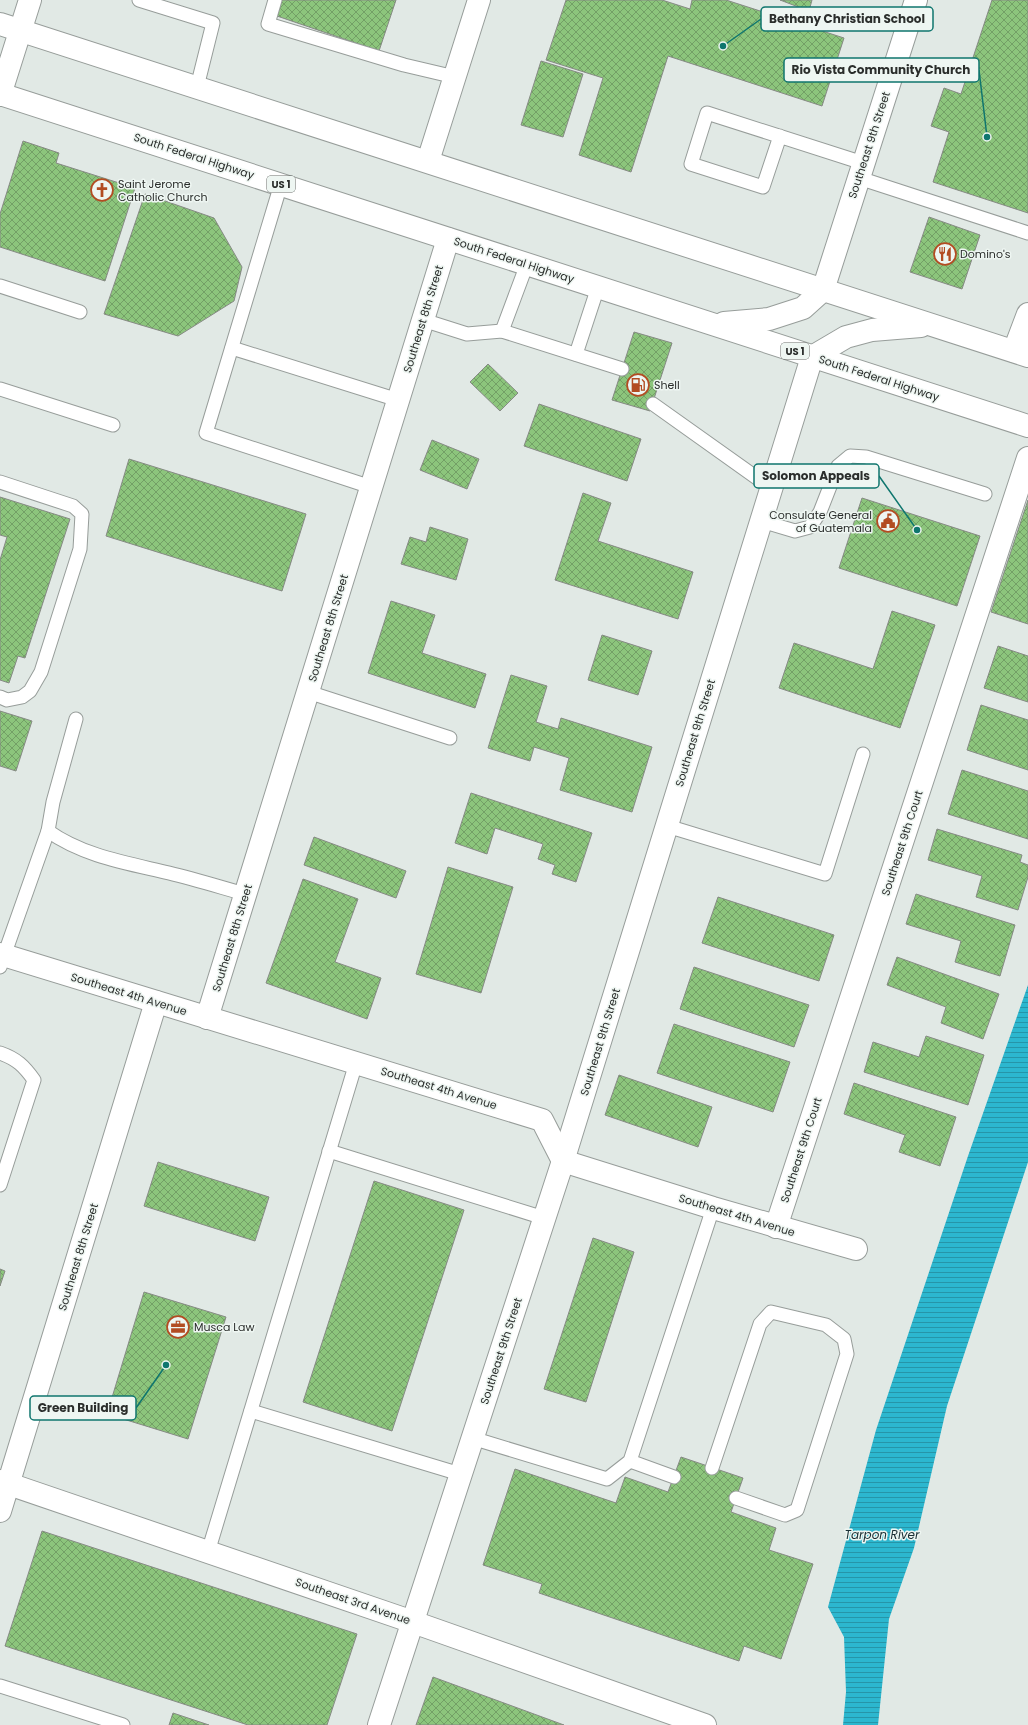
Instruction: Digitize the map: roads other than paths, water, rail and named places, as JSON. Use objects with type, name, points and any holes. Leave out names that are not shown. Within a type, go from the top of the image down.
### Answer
[{"type":"street","points":[[0,94],[10,27],[30,0]]},
{"type":"street","points":[[428,161],[479,0]]},
{"type":"street","name":"Southeast 9th Street","points":[[822,290],[916,0]]},
{"type":"street","points":[[10,27],[1021,353],[1028,314]]},
{"type":"street","name":"South Federal Highway","points":[[0,94],[1028,426]]},
{"type":"street","name":"Southeast 8th Street","points":[[207,1018],[448,239]]},
{"type":"street","points":[[715,324],[769,319],[797,311],[804,308],[822,290]]},
{"type":"street","points":[[812,356],[846,337],[872,330],[932,325]]},
{"type":"street","name":"Southeast 9th Street","points":[[379,1725],[460,1474],[564,1161],[812,356]]},
{"type":"street","name":"Southeast 9th Court","points":[[776,1227],[1028,458]]},
{"type":"street","name":"Southeast 4th Avenue","points":[[1,959],[156,1002],[542,1120],[564,1161],[776,1227],[856,1249]]},
{"type":"street","name":"Southeast 8th Street","points":[[0,1511],[4,1482],[156,1002]]},
{"type":"street","name":"Southeast 3rd Avenue","points":[[4,1482],[413,1622],[697,1724]]},
{"type":"lane","points":[[138,0],[213,23],[197,87]]},
{"type":"lane","points":[[275,0],[268,24],[404,65],[455,77]]},
{"type":"lane","points":[[780,136],[763,187],[691,164],[707,113],[780,136],[861,170],[1028,233]]},
{"type":"lane","points":[[281,184],[206,433],[371,487]]},
{"type":"lane","points":[[502,331],[527,264]]},
{"type":"lane","points":[[0,286],[80,312]]},
{"type":"lane","points":[[576,354],[598,287]]},
{"type":"lane","points":[[423,320],[467,334],[502,331],[622,369]]},
{"type":"lane","points":[[232,348],[398,400]]},
{"type":"lane","points":[[0,389],[112,424]]},
{"type":"lane","points":[[653,404],[771,488]]},
{"type":"lane","points":[[761,521],[795,531],[810,527],[820,512],[838,466],[850,456],[866,457],[985,494]]},
{"type":"lane","points":[[0,482],[73,506],[82,514],[80,549],[41,672],[30,691],[22,697],[7,700],[0,698]]},
{"type":"lane","points":[[308,692],[450,738]]},
{"type":"lane","points":[[1,959],[48,831],[53,802],[76,718]]},
{"type":"lane","points":[[667,826],[825,874],[862,754]]},
{"type":"lane","points":[[48,831],[65,843],[109,859],[170,873],[245,894]]},
{"type":"lane","points":[[0,1054],[11,1057],[23,1064],[34,1080],[0,1186]]},
{"type":"lane","points":[[208,1552],[356,1063]]},
{"type":"lane","points":[[329,1151],[544,1218]]},
{"type":"lane","points":[[472,1438],[607,1479],[630,1461],[713,1208]]},
{"type":"lane","points":[[712,1468],[760,1324],[771,1312],[826,1325],[844,1339],[847,1354],[797,1510],[785,1515],[736,1498]]},
{"type":"lane","points":[[251,1411],[460,1474]]},
{"type":"lane","points":[[630,1461],[674,1477]]},
{"type":"lane","points":[[0,1686],[124,1725]]},
{"type":"water","name":"Tarpon River","points":[[1028,985],[1028,1162],[947,1406],[914,1548],[889,1619],[878,1725],[843,1725],[846,1692],[844,1637],[828,1607],[876,1430],[968,1156]]},
{"type":"place","name":"Bethany Christian School","points":[[723,46]]},
{"type":"place","name":"Rio Vista Community Church","points":[[987,137]]},
{"type":"place","name":"Saint Jerome Catholic Church","points":[[102,190]]},
{"type":"place","name":"Domino's","points":[[945,254]]},
{"type":"place","name":"Shell","points":[[638,385]]},
{"type":"place","name":"Consulate General of Guatemala","points":[[888,521]]},
{"type":"place","name":"Solomon Appeals","points":[[917,530]]},
{"type":"place","name":"Musca Law","points":[[178,1327]]},
{"type":"place","name":"Green Building","points":[[166,1365]]}]
